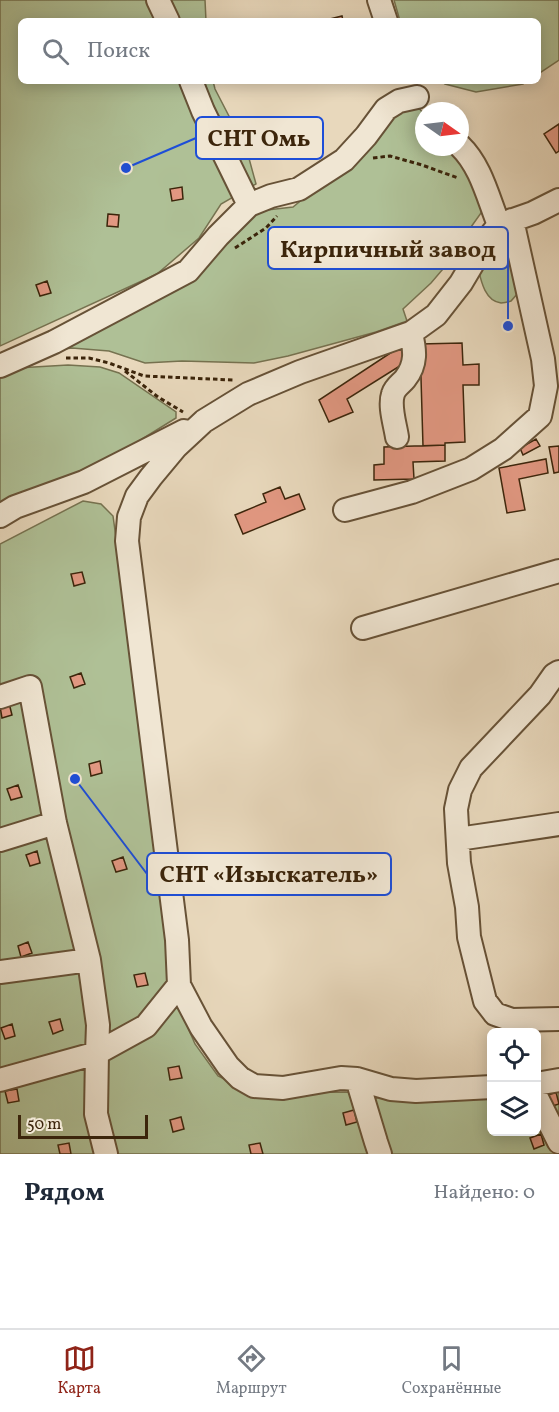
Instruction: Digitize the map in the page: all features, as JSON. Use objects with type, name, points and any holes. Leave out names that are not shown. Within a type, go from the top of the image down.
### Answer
[{"type":"street","points":[[158,0],[167,18]]},
{"type":"street","points":[[379,0],[385,18]]},
{"type":"street","points":[[192,84],[249,205]]},
{"type":"street","points":[[0,366],[54,342],[188,271],[249,205],[299,189],[344,160],[386,109],[399,101],[419,96]]},
{"type":"street","points":[[345,510],[412,492],[471,469],[503,449],[540,416],[546,386],[543,359],[505,223],[488,197],[478,170],[469,156]]},
{"type":"street","points":[[0,516],[15,507],[84,482],[204,421],[248,394],[300,372],[411,333],[436,315],[461,283],[486,241],[505,223],[559,200]]},
{"type":"street","points":[[397,437],[392,401],[394,390],[411,370],[415,360],[411,333]]},
{"type":"street","points":[[204,421],[176,447],[137,496],[129,517],[127,541],[177,940],[179,985],[201,1027],[228,1066],[240,1078],[254,1086],[283,1088],[341,1078],[357,1079],[391,1089],[416,1091],[487,1087]]},
{"type":"street","points":[[363,628],[559,571]]},
{"type":"street","points":[[559,672],[554,675],[534,702],[471,768],[460,789],[456,809],[459,863],[467,907],[469,937],[485,1001],[495,1014],[512,1020],[559,1019]]},
{"type":"street","points":[[0,697],[30,687],[55,823],[89,960],[98,1024],[96,1114],[105,1154]]},
{"type":"street","points":[[0,840],[55,823]]},
{"type":"street","points":[[458,839],[559,824]]},
{"type":"street","points":[[0,972],[89,960]]},
{"type":"street","points":[[0,1080],[97,1053],[146,1026],[179,985]]},
{"type":"street","points":[[357,1079],[380,1154]]},
{"type":"street","points":[[541,1083],[559,1080]]},
{"type":"street","points":[[541,1104],[559,1142]]},
{"type":"path","points":[[344,160],[390,156],[454,176],[488,197]]},
{"type":"path","points":[[58,358],[89,358],[144,376],[237,381]]},
{"type":"path","points":[[124,370],[158,398],[204,421]]},
{"type":"green space","points":[[0,0],[205,0],[206,18],[18,18],[18,84],[214,84],[247,151],[256,184],[221,204],[199,238],[157,274],[0,346]]},
{"type":"green space","points":[[394,0],[559,0],[559,60],[541,72],[541,18],[399,18]]},
{"type":"green space","points":[[445,84],[523,84],[476,92]]},
{"type":"green space","points":[[415,107],[415,156],[459,156],[482,202],[481,213],[454,256],[431,283],[403,309],[407,321],[376,332],[254,363],[182,361],[145,363],[109,351],[72,348],[41,352],[104,321],[249,216],[267,210],[293,207],[338,170],[386,119]]},
{"type":"green space","points":[[498,235],[505,241],[518,293],[511,301],[502,303],[491,299],[487,294],[478,268]]},
{"type":"green space","points":[[68,365],[100,367],[119,373],[176,412],[176,418],[134,444],[0,511],[0,374],[17,368]]},
{"type":"green space","points":[[83,501],[101,504],[113,516],[182,1014],[195,1044],[218,1076],[243,1088],[270,1093],[345,1092],[449,1100],[487,1095],[487,1136],[541,1136],[541,1088],[559,1086],[559,1154],[0,1154],[0,544]]},
{"type":"building","points":[[559,124],[559,151],[556,153],[544,134]]},
{"type":"building","points":[[182,187],[183,199],[172,201],[170,189]]},
{"type":"building","points":[[108,214],[119,215],[118,227],[107,226]]},
{"type":"building","points":[[47,281],[51,293],[40,296],[36,285]]},
{"type":"building","points":[[462,343],[463,365],[479,364],[479,385],[463,385],[465,442],[423,446],[420,344]]},
{"type":"building","points":[[404,344],[403,364],[347,399],[353,412],[329,422],[319,400]]},
{"type":"building","points":[[536,439],[540,446],[523,455],[520,448]]},
{"type":"building","points":[[445,445],[445,461],[413,462],[414,479],[374,480],[374,465],[384,464],[384,447]]},
{"type":"building","points":[[559,446],[559,472],[554,473],[549,447]]},
{"type":"building","points":[[546,459],[548,473],[519,479],[525,510],[507,513],[499,468]]},
{"type":"building","points":[[280,487],[285,499],[299,494],[305,509],[243,534],[235,515],[266,502],[263,494]]},
{"type":"building","points":[[82,572],[85,583],[74,586],[71,574]]},
{"type":"building","points":[[81,673],[85,684],[74,688],[70,677]]},
{"type":"building","points":[[9,703],[12,715],[2,718],[0,706]]},
{"type":"building","points":[[100,761],[102,773],[91,776],[89,764]]},
{"type":"building","points":[[18,785],[22,797],[11,800],[7,789]]},
{"type":"building","points":[[37,851],[40,863],[30,866],[26,855]]},
{"type":"building","points":[[123,857],[127,869],[116,872],[112,861]]},
{"type":"building","points":[[28,942],[32,953],[21,957],[18,946]]},
{"type":"building","points":[[145,973],[148,985],[137,987],[134,975]]},
{"type":"building","points":[[60,1019],[63,1030],[53,1034],[49,1022]]},
{"type":"building","points":[[12,1024],[15,1036],[5,1039],[1,1028]]},
{"type":"building","points":[[179,1066],[182,1078],[170,1080],[168,1068]]},
{"type":"building","points":[[17,1089],[19,1101],[8,1103],[5,1091]]},
{"type":"building","points":[[556,1092],[559,1104],[549,1107],[546,1096]]},
{"type":"building","points":[[354,1110],[357,1122],[346,1125],[343,1113]]},
{"type":"building","points":[[181,1117],[184,1129],[173,1132],[170,1120]]},
{"type":"building","points":[[541,1134],[544,1145],[534,1149],[530,1138],[541,1136]]},
{"type":"building","points":[[69,1143],[71,1154],[60,1154],[58,1145]]},
{"type":"building","points":[[260,1143],[263,1154],[251,1154],[249,1145]]},
{"type":"place","name":"СНТ Омь","points":[[126,168]]},
{"type":"place","name":"Кирпичный завод","points":[[508,326]]},
{"type":"place","name":"СНТ «Изыскатель»","points":[[75,779]]}]
